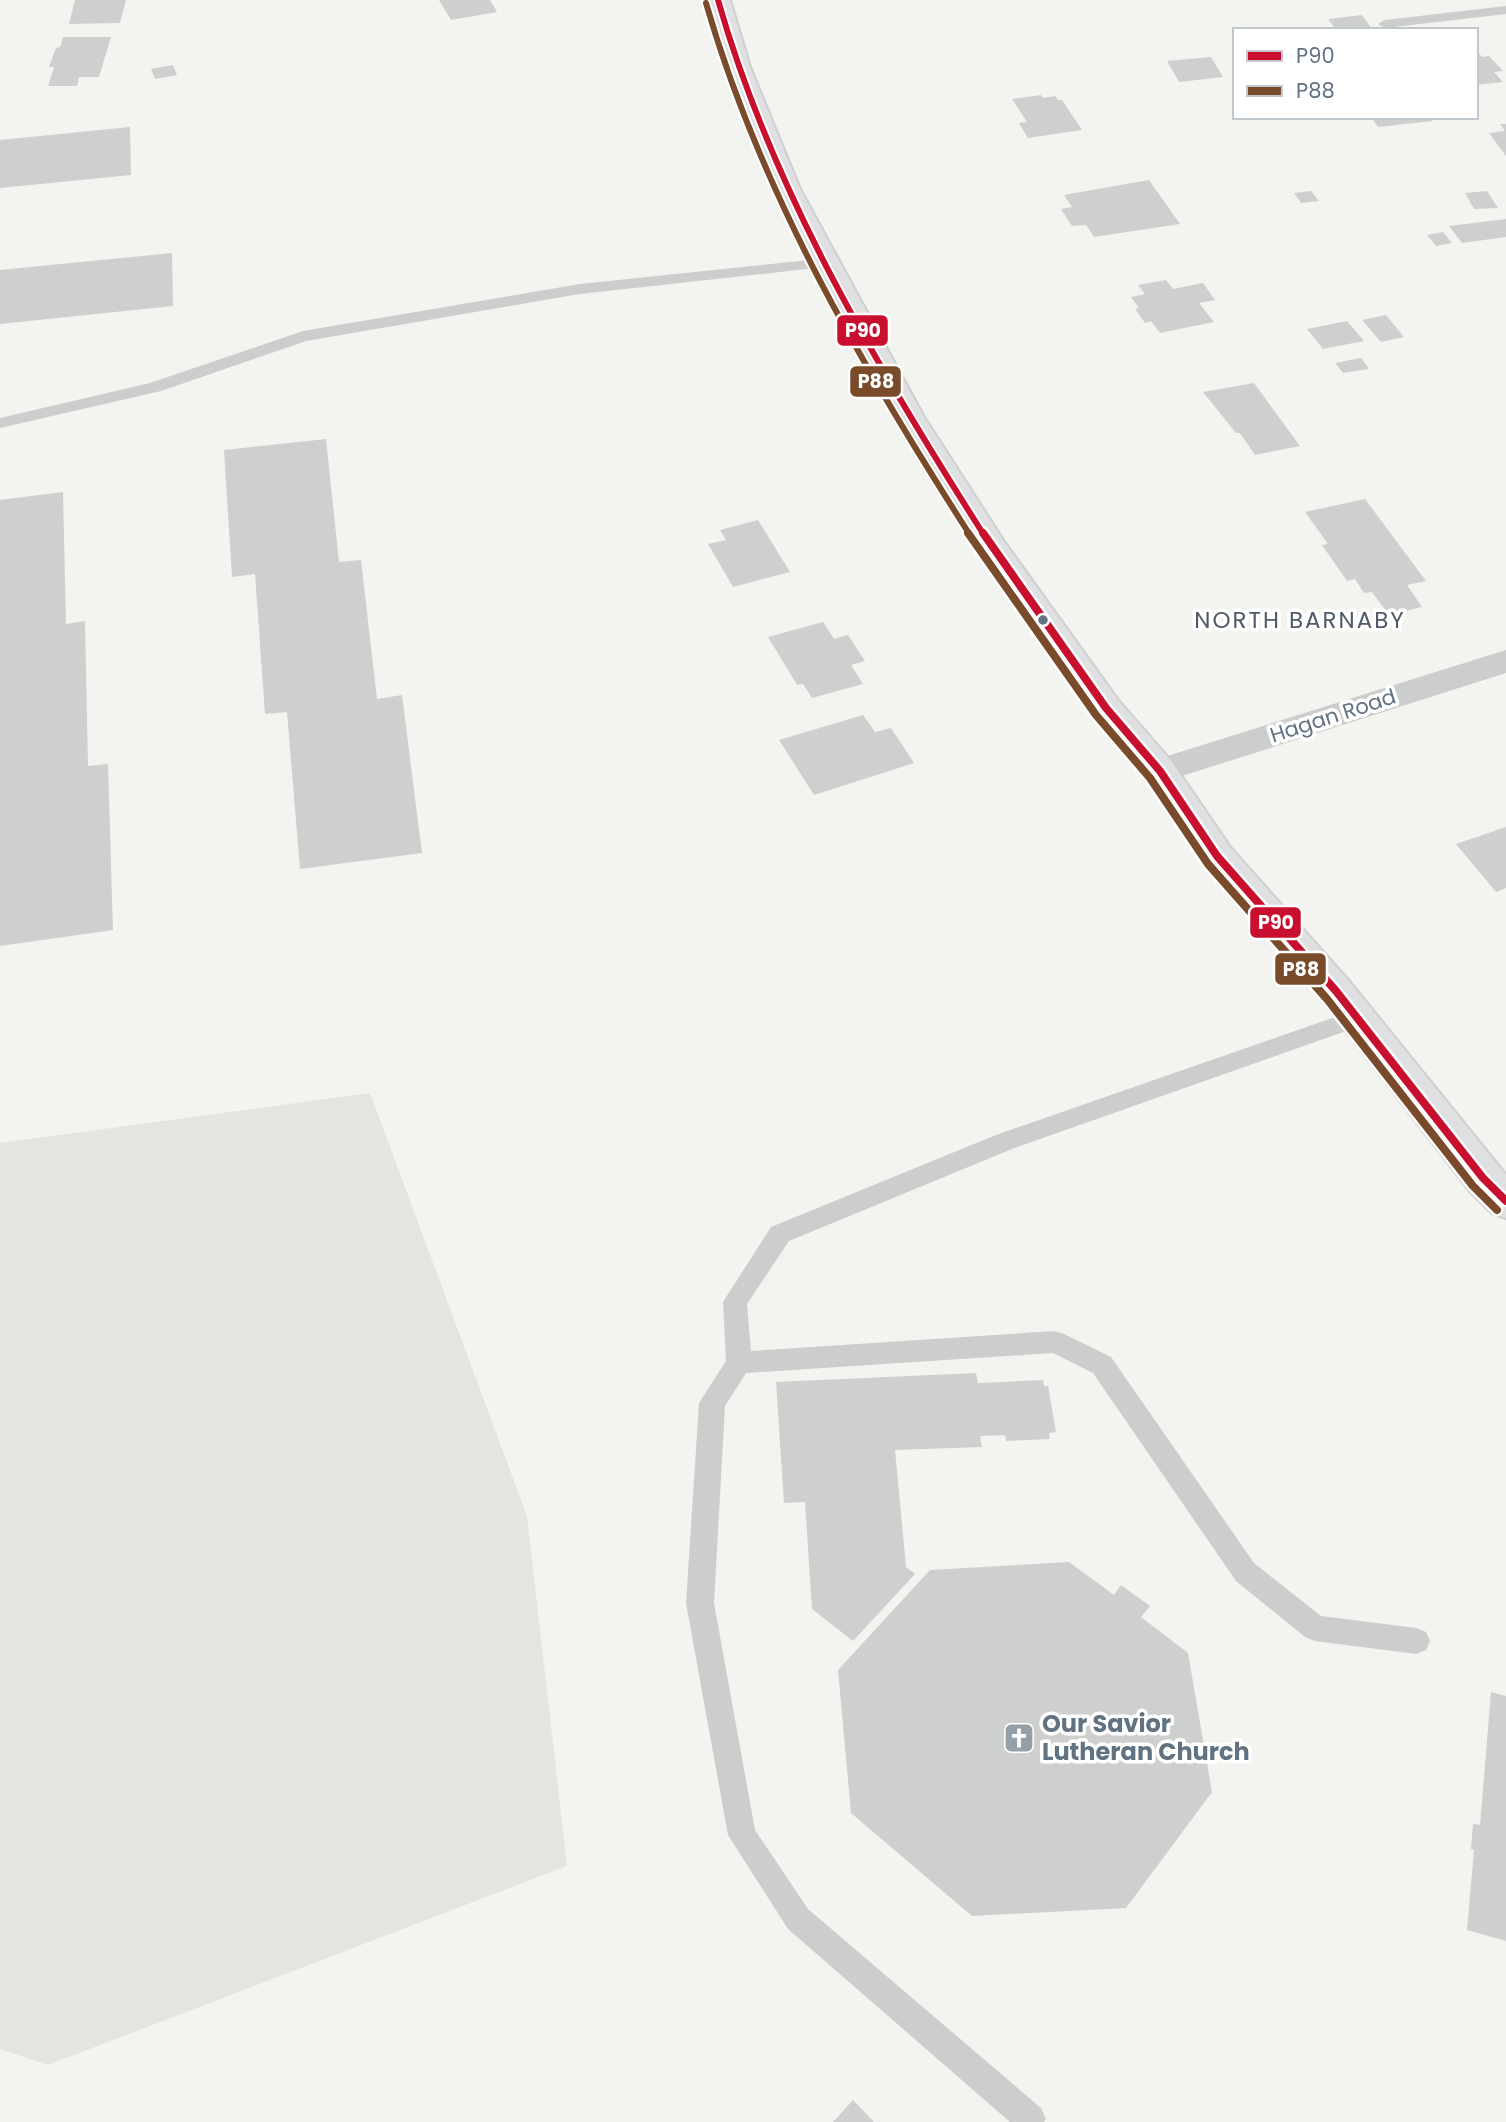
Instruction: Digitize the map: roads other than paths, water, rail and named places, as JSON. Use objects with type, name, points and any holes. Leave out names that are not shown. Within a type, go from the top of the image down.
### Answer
[{"type":"main road","points":[[718,0],[737,67],[777,164],[909,417],[994,550],[1107,708],[1160,771],[1217,856],[1358,1018],[1483,1178],[1506,1201]]},
{"type":"street","name":"Hagan Road","points":[[1160,771],[1506,661]]},
{"type":"lane","points":[[1385,24],[1506,10]]},
{"type":"lane","points":[[0,423],[155,387],[315,334],[580,289],[828,263]]},
{"type":"lane","points":[[1030,2119],[798,1919],[742,1835],[700,1603],[712,1403],[740,1363],[735,1302],[780,1234],[1004,1142],[1358,1018]]},
{"type":"lane","points":[[740,1363],[1055,1342],[1102,1365],[1245,1572],[1315,1628],[1416,1641]]},
{"type":"place","name":"Our Savior Lutheran Church","points":[[1019,1738]]},
{"type":"district","name":"NORTH BARNABY","points":[[1300,620]]}]
